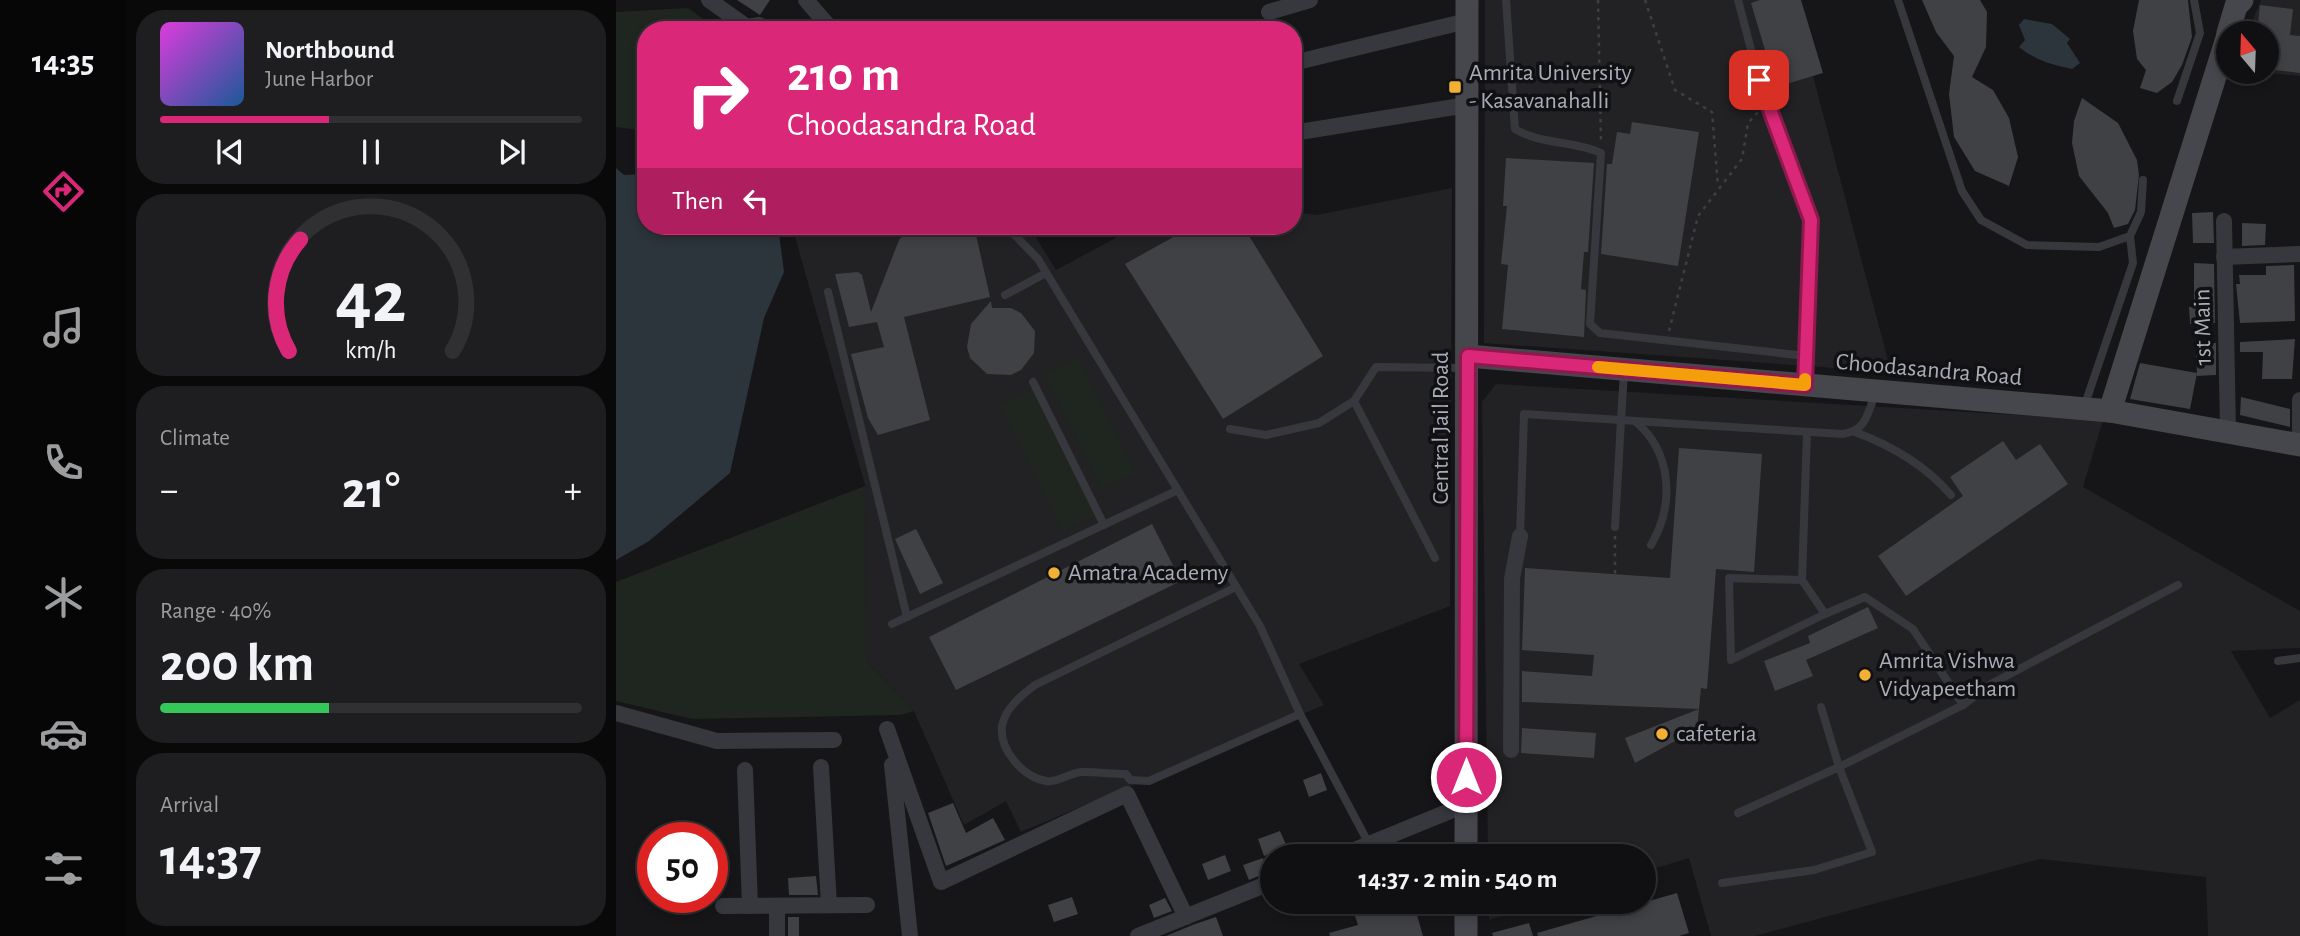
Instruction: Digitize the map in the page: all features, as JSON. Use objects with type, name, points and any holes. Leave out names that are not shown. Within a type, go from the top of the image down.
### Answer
[{"type":"street","points":[[709,0],[739,21]]},
{"type":"street","points":[[806,0],[824,21]]},
{"type":"street","points":[[1269,12],[1310,0]]},
{"type":"street","points":[[2232,21],[2236,6],[2242,0]]},
{"type":"street","points":[[1302,61],[1467,10]]},
{"type":"street","name":"Central Jail Road","points":[[1466,844],[1467,10]]},
{"type":"street","points":[[2110,411],[2216,72]]},
{"type":"street","points":[[1302,132],[1467,104]]},
{"type":"street","name":"1st Main","points":[[2224,222],[2228,431]]},
{"type":"street","points":[[2224,257],[2300,254]]},
{"type":"street","name":"Choodasandra Road","points":[[1468,362],[1624,370],[2110,411],[2300,444]]},
{"type":"street","points":[[2300,400],[2300,444]]},
{"type":"street","points":[[1511,750],[1512,579],[1520,536]]},
{"type":"street","points":[[616,713],[718,741],[834,740]]},
{"type":"street","points":[[887,729],[941,882],[1127,793],[1186,917]]},
{"type":"street","points":[[892,765],[910,936]]},
{"type":"street","points":[[821,767],[829,905]]},
{"type":"street","points":[[745,770],[750,906]]},
{"type":"street","points":[[1369,844],[1466,804]]},
{"type":"street","points":[[1138,936],[1260,887]]},
{"type":"street","points":[[728,906],[867,905]]},
{"type":"street","points":[[777,906],[777,936]]},
{"type":"street","points":[[1466,914],[1466,936]]},
{"type":"lane","points":[[1506,0],[1515,129],[1524,135],[1589,147],[1601,153],[1590,324],[1600,333],[1806,356]]},
{"type":"lane","points":[[1738,0],[1751,55],[1811,220],[1805,385]]},
{"type":"lane","points":[[1898,0],[1962,191],[1981,220],[2027,245],[2099,247],[2130,236]]},
{"type":"lane","points":[[2177,101],[2200,33],[2194,0]]},
{"type":"lane","points":[[2083,410],[2133,263],[2130,236],[2141,212],[2143,180]]},
{"type":"lane","points":[[1015,235],[1046,273],[1260,626],[1300,714],[1369,844]]},
{"type":"lane","points":[[1005,295],[1046,273]]},
{"type":"lane","points":[[828,292],[907,617]]},
{"type":"lane","points":[[1230,429],[1266,435],[1319,423],[1354,401],[1376,367],[1468,362]]},
{"type":"lane","points":[[1615,527],[1624,370]]},
{"type":"lane","points":[[1033,382],[1104,525]]},
{"type":"lane","points":[[1855,432],[1864,424],[1876,391]]},
{"type":"lane","points":[[1354,401],[1435,558]]},
{"type":"lane","points":[[1520,536],[1524,414],[1807,432],[1855,432],[1891,447],[1916,464],[1951,495]]},
{"type":"lane","points":[[1635,421],[1658,446],[1665,468],[1666,503],[1658,534],[1651,545]]},
{"type":"lane","points":[[1807,432],[1802,580],[1825,614]]},
{"type":"lane","points":[[892,624],[1176,491]]},
{"type":"lane","points":[[1802,580],[1729,579],[1731,660],[1865,597],[1913,629],[1963,705]]},
{"type":"lane","points":[[1738,813],[1839,767],[1963,705],[1991,684],[2178,585]]},
{"type":"lane","points":[[1236,587],[1035,685],[1009,709],[1002,724],[1008,751],[1030,775],[1045,780],[1056,781],[1080,772],[1126,774],[1130,780],[1149,781],[1300,714]]},
{"type":"lane","points":[[2278,661],[2300,658]]},
{"type":"lane","points":[[1722,883],[1814,870],[1872,852],[1839,767],[1821,707]]},
{"type":"path","points":[[1598,0],[1601,153]]},
{"type":"path","points":[[1645,0],[1675,90],[1712,112],[1718,186]]},
{"type":"path","points":[[1667,341],[1674,304],[1698,216],[1718,186],[1742,159],[1748,123],[1768,104]]},
{"type":"path","points":[[1615,527],[1615,574]]},
{"type":"shaded area","points":[[1485,0],[1793,0],[1891,372],[1484,343]]},
{"type":"shaded area","points":[[2261,0],[2300,0],[2300,76],[2279,74],[2279,21],[2252,21]]},
{"type":"shaded area","points":[[688,8],[706,21],[637,21],[637,130],[616,127],[616,12]]},
{"type":"shaded area","points":[[2024,19],[2052,24],[2070,39],[2067,43],[2080,63],[2072,69],[2038,59],[2025,52],[2019,47],[2025,40],[2019,25]]},
{"type":"shaded area","points":[[616,168],[624,175],[637,174],[637,235],[779,235],[784,272],[764,318],[730,473],[649,541],[616,560]]},
{"type":"shaded area","name":"Amatra Academy","points":[[1452,188],[1450,606],[1299,664],[1324,705],[1021,832],[1006,801],[964,825],[914,711],[866,660],[865,485],[795,235],[1035,235],[1056,270],[1121,235],[1302,235],[1302,213],[1317,215]]},
{"type":"shaded area","points":[[1078,357],[1136,473],[1101,490],[1043,374]]},
{"type":"shaded area","name":"Amrita Vishwa Vidyapeetham","points":[[1496,384],[2103,420],[2083,487],[2300,611],[2300,648],[2231,651],[2270,718],[2300,700],[2300,936],[2208,936],[2206,877],[2040,859],[1755,936],[1711,936],[1689,858],[1656,868],[1656,844],[1488,844],[1482,402]]},
{"type":"shaded area","points":[[1033,389],[1096,515],[1063,531],[1000,405]]},
{"type":"shaded area","points":[[865,486],[866,660],[914,711],[901,715],[692,719],[616,701],[616,582]]},
{"type":"shaded area","points":[[1489,914],[1508,914],[1489,920]]},
{"type":"building","points":[[737,0],[770,0],[760,15]]},
{"type":"building","points":[[1760,0],[1801,0],[1823,73],[1776,87],[1751,3]]},
{"type":"building","points":[[1922,0],[1980,0],[1987,12],[1986,47],[1972,77],[1993,90],[2009,118],[2018,157],[2009,186],[1975,171],[1954,137],[1949,94],[1954,56],[1936,32]]},
{"type":"building","points":[[2139,0],[2188,0],[2192,37],[2182,65],[2172,82],[2157,93],[2140,88],[2146,70],[2137,59],[2133,31]]},
{"type":"building","points":[[2260,5],[2293,9],[2290,35],[2300,36],[2300,73],[2279,71],[2279,21],[2258,21]]},
{"type":"building","points":[[2082,98],[2118,123],[2137,160],[2139,175],[2135,210],[2128,224],[2114,228],[2108,213],[2079,176],[2072,143],[2074,121]]},
{"type":"building","points":[[1632,122],[1699,132],[1678,266],[1601,254],[1607,164],[1612,164],[1617,132],[1630,134]]},
{"type":"building","points":[[1506,158],[1594,163],[1588,252],[1584,252],[1581,289],[1586,290],[1584,337],[1502,329],[1508,265],[1501,264],[1507,206],[1503,206]]},
{"type":"building","points":[[2213,212],[2214,243],[2193,243],[2192,213]]},
{"type":"building","points":[[2242,223],[2266,224],[2265,245],[2242,246]]},
{"type":"building","points":[[904,235],[976,235],[990,297],[904,317],[930,420],[878,435],[868,418],[851,354],[884,347],[877,322],[849,327],[835,274],[858,272],[862,275],[871,312],[899,240]]},
{"type":"building","points":[[1177,235],[1249,235],[1323,356],[1223,419],[1125,264]]},
{"type":"building","points":[[2194,263],[2214,264],[2215,323],[2190,324],[2189,307],[2194,307]]},
{"type":"building","points":[[2294,265],[2295,321],[2240,323],[2236,284],[2240,284],[2239,275],[2266,275],[2266,266]]},
{"type":"building","points":[[991,301],[992,308],[1011,308],[1021,313],[1035,331],[1034,353],[1021,370],[1011,375],[987,374],[970,358],[967,347],[971,324]]},
{"type":"building","points":[[2295,339],[2292,379],[2262,379],[2263,352],[2240,352],[2240,342]]},
{"type":"building","points":[[2216,343],[2216,375],[2197,376],[2196,344]]},
{"type":"building","points":[[2140,363],[2197,373],[2190,409],[2130,399]]},
{"type":"building","points":[[2241,397],[2290,409],[2290,427],[2240,415]]},
{"type":"building","points":[[2003,441],[2016,460],[2040,444],[2068,484],[1906,596],[1878,556],[1963,496],[1950,477]]},
{"type":"building","points":[[1679,448],[1762,454],[1754,572],[1716,569],[1707,689],[1701,688],[1699,709],[1522,702],[1522,671],[1592,676],[1594,655],[1522,650],[1525,568],[1670,578]]},
{"type":"building","points":[[1152,524],[1181,581],[956,690],[929,637]]},
{"type":"building","points":[[916,529],[943,583],[920,594],[895,539]]},
{"type":"building","points":[[1868,607],[1878,628],[1806,660],[1813,676],[1775,691],[1764,661],[1810,643],[1808,636]]},
{"type":"building","name":"cafeteria","points":[[1699,709],[1697,729],[1635,763],[1625,738]]},
{"type":"building","points":[[1522,728],[1596,733],[1594,758],[1521,753]]},
{"type":"building","points":[[1321,773],[1327,790],[1309,797],[1303,780]]},
{"type":"building","points":[[953,803],[966,833],[993,818],[1005,840],[946,866],[928,813]]},
{"type":"building","points":[[1280,831],[1286,844],[1260,845],[1258,839]]},
{"type":"building","points":[[1225,855],[1231,871],[1208,880],[1202,864]]},
{"type":"building","points":[[1260,859],[1260,875],[1249,880],[1243,865]]},
{"type":"building","points":[[816,876],[818,895],[789,895],[788,878]]},
{"type":"building","points":[[1677,893],[1689,933],[1679,936],[1538,936],[1537,933],[1604,914],[1656,914],[1656,899]]},
{"type":"building","points":[[1072,897],[1078,914],[1054,922],[1048,905]]},
{"type":"building","points":[[1165,898],[1172,911],[1154,918],[1149,905]]},
{"type":"building","points":[[1417,914],[1423,936],[1330,936],[1329,933],[1358,925],[1355,916]]},
{"type":"building","points":[[788,917],[799,917],[799,936],[788,936]]},
{"type":"building","points":[[1216,917],[1223,936],[1166,936],[1195,924]]},
{"type":"building","points":[[1529,923],[1533,936],[1493,936],[1492,933]]},
{"type":"slow traffic","points":[[1598,367],[1805,385],[1805,379]]},
{"type":"place","name":"Amrita University - Kasavanahalli","points":[[1455,87]]},
{"type":"place","name":"Amatra Academy","points":[[1054,573]]},
{"type":"place","name":"Amrita Vishwa Vidyapeetham","points":[[1865,675]]},
{"type":"place","name":"cafeteria","points":[[1662,734]]},
{"type":"route","points":[[1466,777],[1468,356],[1805,385],[1813,243],[1811,220],[1806,199],[1759,80]]}]
